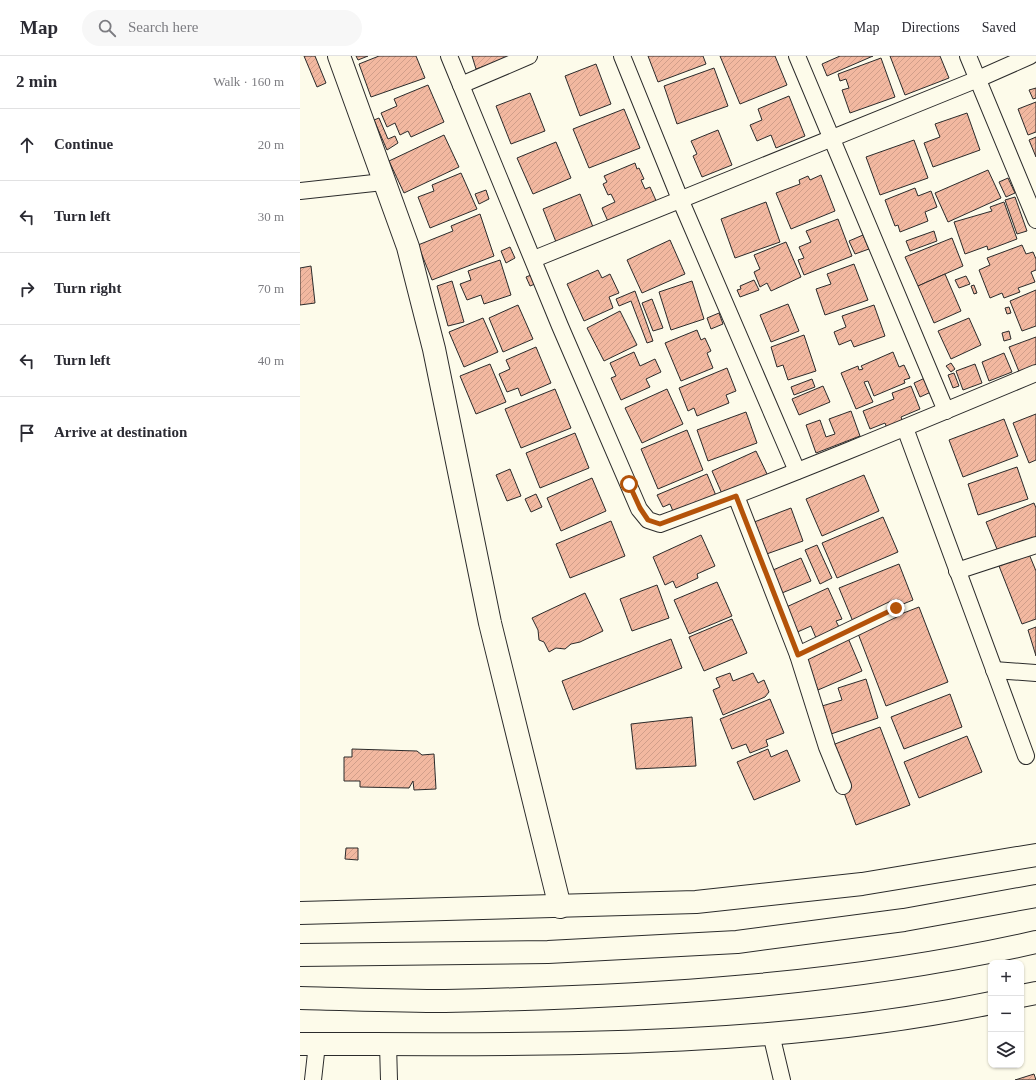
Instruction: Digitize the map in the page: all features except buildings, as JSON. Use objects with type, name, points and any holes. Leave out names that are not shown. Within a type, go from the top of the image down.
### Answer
[{"type":"main road","points":[[339,56],[383,182],[408,247],[434,349],[490,623],[560,907]]},
{"type":"main road","points":[[300,913],[560,907],[696,902],[854,885],[1036,855]]},
{"type":"main road","points":[[300,955],[548,952],[737,942],[904,920],[1036,896]]},
{"type":"main road","points":[[300,998],[444,1001],[651,994],[822,978],[926,964],[1036,942]]},
{"type":"main road","points":[[1024,995],[1036,993]]},
{"type":"main road","points":[[309,1044],[536,1044],[657,1041],[771,1034],[904,1018],[988,1004]]},
{"type":"street","points":[[449,56],[534,259],[560,326],[640,508],[648,520],[660,524],[736,496],[1036,373]]},
{"type":"street","points":[[461,85],[529,56]]},
{"type":"street","points":[[622,56],[680,199],[798,471]]},
{"type":"street","points":[[797,56],[833,137],[946,410]]},
{"type":"street","points":[[968,56],[1036,220]]},
{"type":"street","points":[[534,259],[978,79],[1030,56]]},
{"type":"street","points":[[300,191],[383,182]]},
{"type":"street","points":[[905,428],[1026,756]]},
{"type":"street","points":[[736,496],[798,655],[827,747],[843,786]]},
{"type":"street","points":[[958,571],[1036,545]]},
{"type":"street","points":[[798,655],[896,608]]},
{"type":"street","points":[[994,670],[1036,674]]},
{"type":"street","points":[[771,1034],[782,1080]]},
{"type":"street","points":[[309,1044],[313,1080]]},
{"type":"street","points":[[388,1044],[389,1080]]},
{"type":"route","points":[[629,484],[640,508],[648,520],[660,524],[736,496],[798,655],[896,608]]}]
